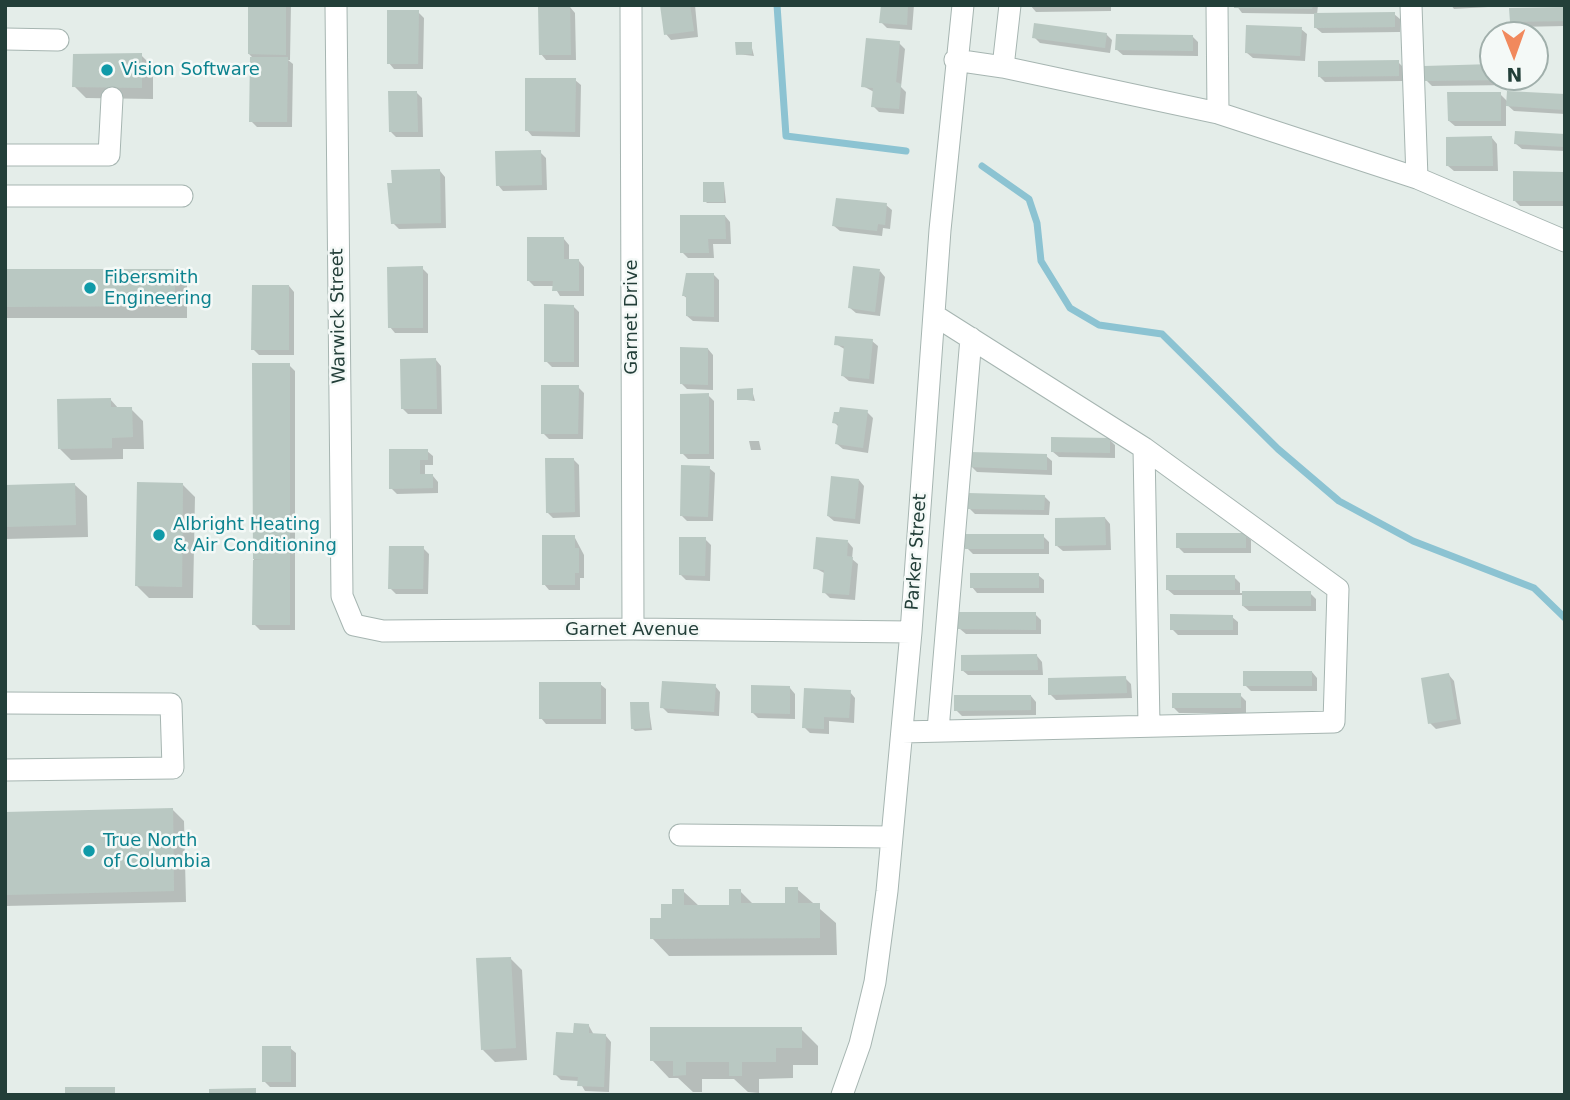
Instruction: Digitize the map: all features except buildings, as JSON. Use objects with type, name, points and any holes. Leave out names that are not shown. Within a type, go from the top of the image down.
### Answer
[{"type":"street","name":"Warwick Street","points":[[336,5],[342,596],[354,625]]},
{"type":"street","name":"Garnet Drive","points":[[631,5],[633,629]]},
{"type":"street","name":"Parker Street","points":[[842,1095],[860,1045],[875,982],[902,732],[955,60],[963,5]]},
{"type":"street","points":[[1003,67],[1010,5]]},
{"type":"street","points":[[1217,5],[1219,113]]},
{"type":"street","points":[[1411,5],[1417,177]]},
{"type":"street","points":[[5,39],[58,40]]},
{"type":"street","points":[[955,60],[1003,67],[1219,113],[1417,177],[1565,241]]},
{"type":"street","points":[[5,155],[109,155],[112,98]]},
{"type":"street","points":[[5,196],[182,197]]},
{"type":"street","points":[[902,732],[1149,724],[1334,722],[1338,589],[1144,448],[934,315]]},
{"type":"street","points":[[937,730],[971,338]]},
{"type":"street","points":[[1144,448],[1149,724]]},
{"type":"street","name":"Garnet Avenue","points":[[354,625],[383,631],[633,629],[911,632]]},
{"type":"street","points":[[5,704],[171,704],[173,768],[5,770]]},
{"type":"street","points":[[680,835],[891,837]]},
{"type":"waterway","points":[[777,5],[786,136],[906,151]]},
{"type":"waterway","points":[[982,166],[1029,199],[1037,223],[1041,261],[1070,308],[1099,325],[1162,334],[1278,449],[1339,501],[1413,541],[1534,588],[1565,618]]},
{"type":"place","name":"Vision Software","points":[[107,70]]},
{"type":"place","name":"Fibersmith Engineering","points":[[90,288]]},
{"type":"place","name":"Albright Heating & Air Conditioning","points":[[159,535]]},
{"type":"place","name":"True North of Columbia","points":[[89,851]]}]
